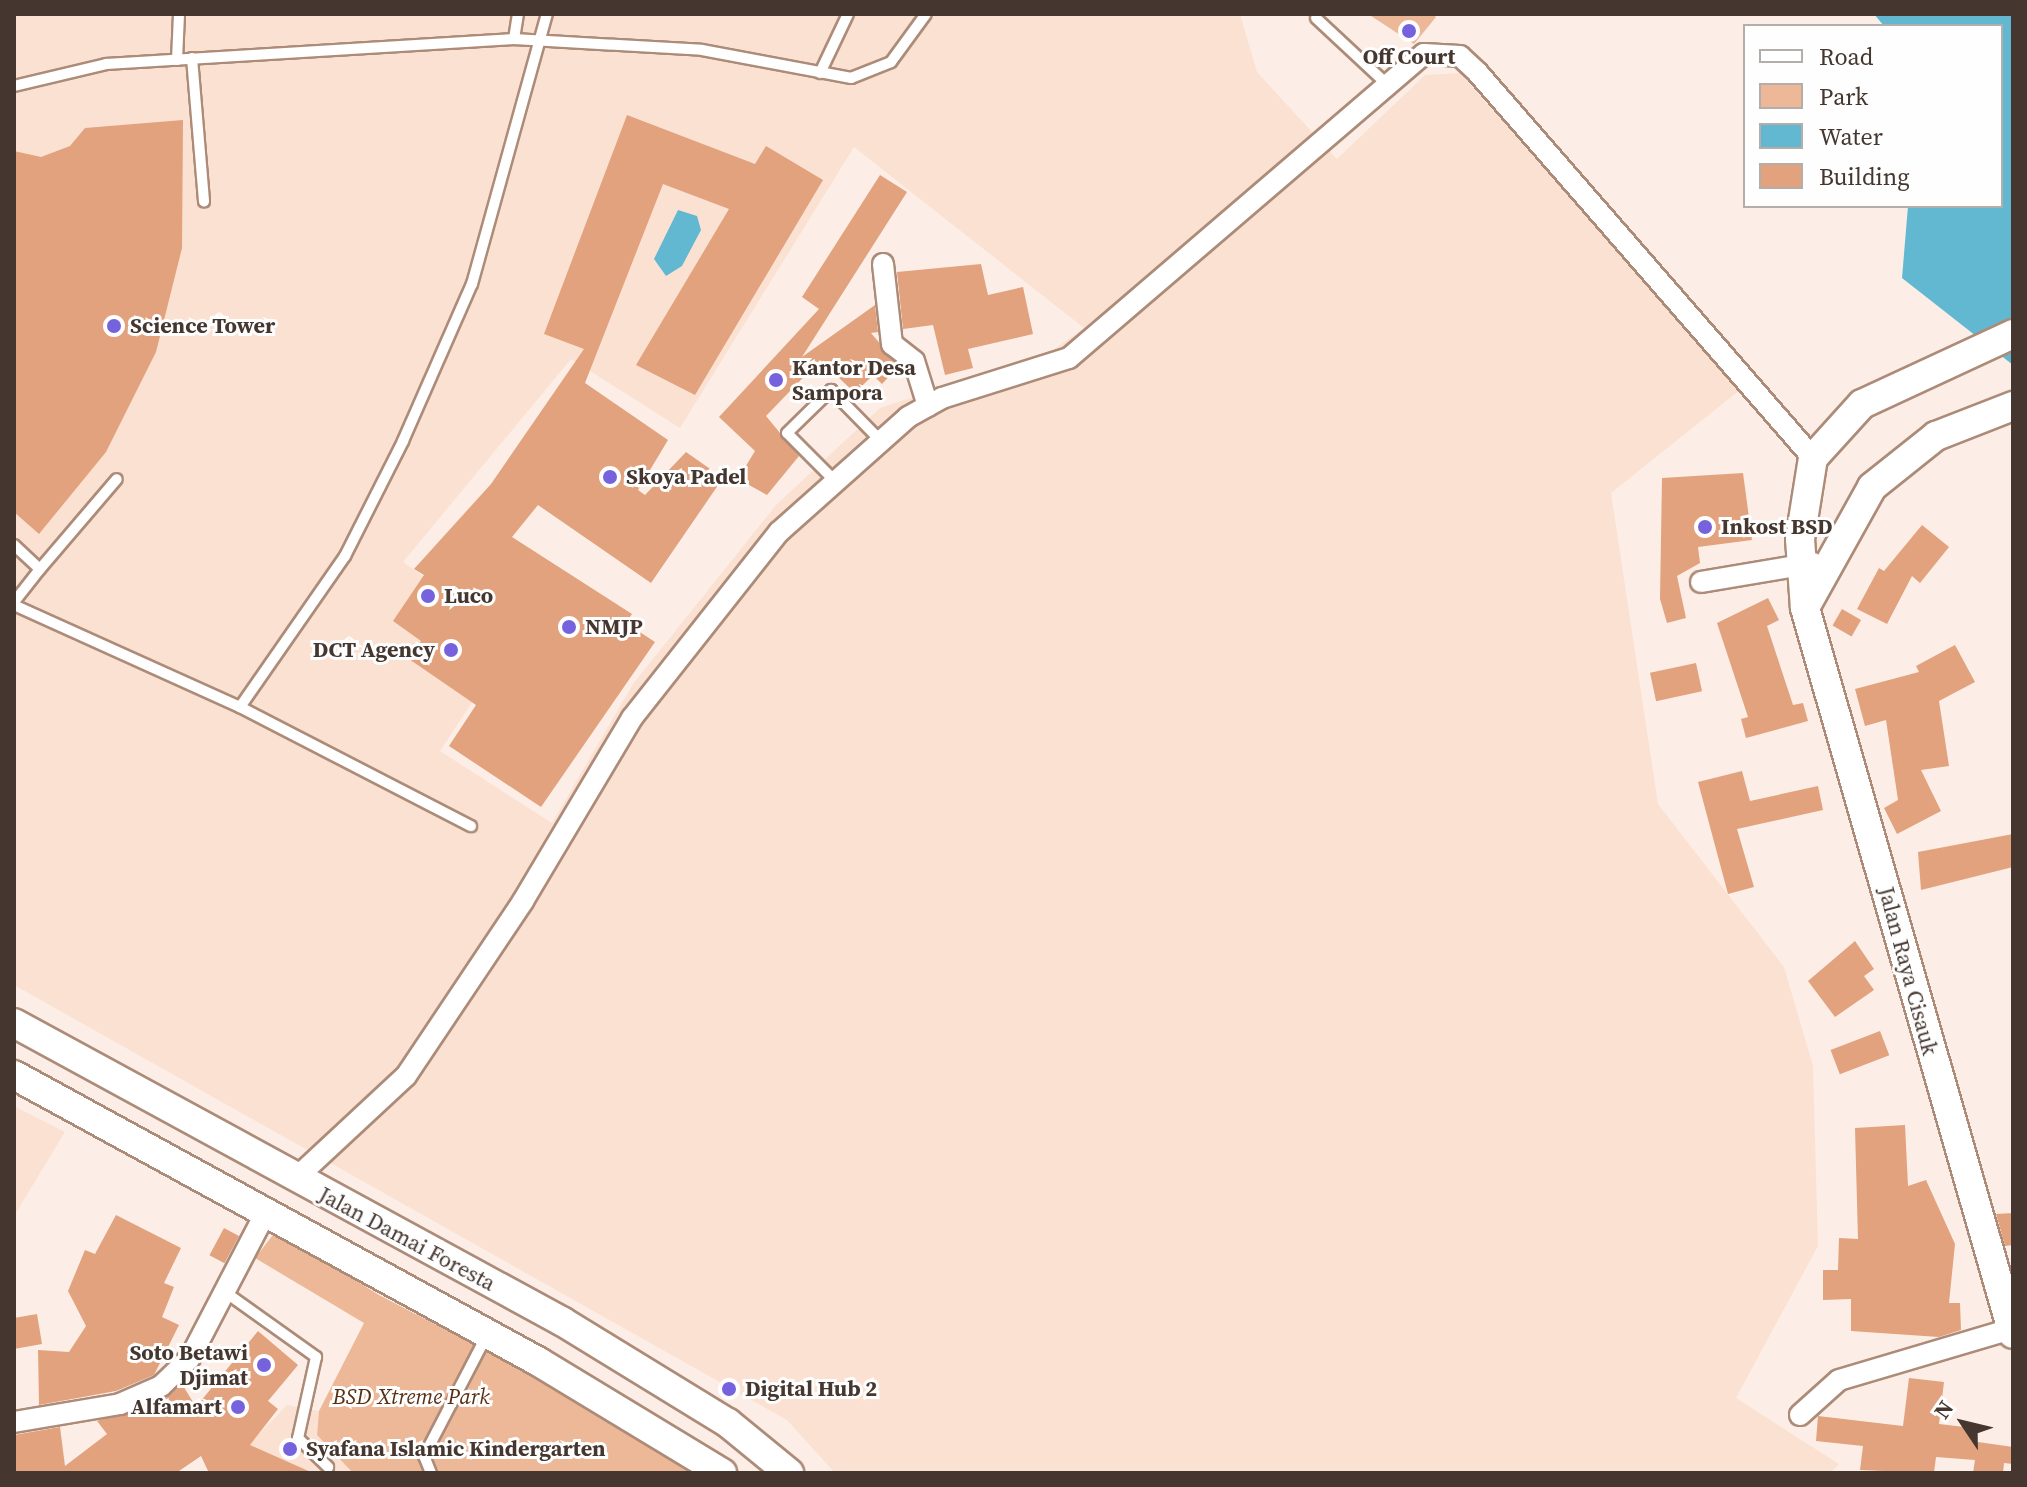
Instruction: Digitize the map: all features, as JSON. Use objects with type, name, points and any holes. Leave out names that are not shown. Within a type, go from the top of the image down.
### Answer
[{"type":"main road","name":"Jalan Raya Cisauk","points":[[2012,1331],[1805,608],[1813,563],[1802,496],[1813,458],[1862,404],[2013,334]]},
{"type":"main road","name":"Jalan Raya Cisauk","points":[[1813,563],[1872,487],[1907,455],[2012,406]]},
{"type":"main road","name":"Jalan Damai Foresta","points":[[14,1023],[295,1179],[563,1322],[728,1423],[789,1473]]},
{"type":"main road","name":"Jalan Damai Foresta","points":[[15,1077],[539,1362],[722,1473]]},
{"type":"main road","points":[[539,1362],[563,1322]]},
{"type":"street","points":[[295,1179],[406,1076],[507,926],[632,718],[738,580],[834,480],[880,440],[928,406],[1069,358],[1424,54],[1460,56],[1813,458]]},
{"type":"street","points":[[883,264],[892,344],[914,361],[928,406]]},
{"type":"street","points":[[1701,582],[1813,563]]},
{"type":"street","points":[[14,1422],[120,1404],[161,1386],[190,1358],[266,1212]]},
{"type":"street","points":[[1800,1415],[1839,1380],[2012,1331]]},
{"type":"lane","points":[[177,60],[179,14]]},
{"type":"lane","points":[[514,39],[518,14]]},
{"type":"lane","points":[[240,707],[345,556],[403,441],[472,284],[547,14]]},
{"type":"lane","points":[[820,73],[848,14]]},
{"type":"lane","points":[[14,86],[106,64],[514,39],[702,50],[851,78],[874,71],[926,14]]},
{"type":"lane","points":[[1316,18],[1389,86]]},
{"type":"lane","points":[[192,58],[204,201]]},
{"type":"lane","points":[[834,480],[787,433],[831,390],[880,440]]},
{"type":"lane","points":[[117,479],[14,604],[240,707],[471,826]]},
{"type":"lane","points":[[14,545],[40,569]]},
{"type":"lane","points":[[225,1292],[316,1357],[298,1438],[328,1467]]},
{"type":"lane","points":[[431,1473],[424,1456],[488,1334]]},
{"type":"shaded area","points":[[14,14],[1240,14],[1257,72],[1337,159],[1425,75],[1460,73],[1740,390],[1611,493],[1658,804],[1784,967],[1813,1066],[1818,1246],[1736,1398],[1839,1464],[1830,1473],[835,1473],[787,1420],[14,985]],"holes":[[[854,147],[1084,328],[1049,353],[880,408],[776,505],[633,684],[552,823],[440,751],[513,640],[403,562],[571,359],[680,428]]]},
{"type":"shaded area","points":[[14,1106],[65,1132],[14,1216]]},
{"type":"shaded area","name":"Syafana Islamic Kindergarten","points":[[287,1405],[319,1411],[317,1435],[353,1473],[221,1473]]},
{"type":"green space","name":"Off Court","points":[[1368,14],[1432,14],[1436,17],[1414,44]]},
{"type":"green space","name":"BSD Xtreme Park","points":[[276,1231],[379,1295],[653,1438],[698,1473],[353,1473],[317,1435],[319,1411],[364,1323],[255,1258]]},
{"type":"water","points":[[1874,14],[2013,14],[2013,365],[1902,278],[1908,208],[2003,208],[2003,24],[1882,24]]},
{"type":"water","points":[[678,210],[697,216],[701,230],[682,266],[666,276],[654,259]]},
{"type":"building","points":[[627,115],[755,164],[766,146],[823,180],[695,395],[636,365],[729,209],[663,184],[585,383],[668,440],[638,490],[645,495],[686,452],[723,478],[651,583],[538,505],[512,537],[632,614],[626,623],[655,642],[541,807],[449,746],[476,705],[409,659],[421,641],[393,621],[424,575],[414,569],[491,484],[584,349],[544,334]]},
{"type":"building","name":"Science Tower","points":[[183,120],[182,248],[156,352],[106,452],[39,534],[14,512],[14,151],[41,157],[70,146],[85,128]]},
{"type":"building","points":[[880,175],[907,192],[802,357],[875,305],[878,332],[871,333],[899,366],[882,384],[873,375],[855,393],[820,360],[766,416],[799,456],[767,495],[738,479],[755,451],[719,417],[819,309],[802,297]]},
{"type":"building","points":[[981,264],[988,295],[1023,287],[1033,334],[968,349],[973,368],[945,375],[933,325],[903,329],[897,272]]},
{"type":"building","name":"Inkost BSD","points":[[1743,473],[1752,540],[1698,547],[1700,563],[1677,576],[1686,618],[1667,623],[1660,599],[1662,478]]},
{"type":"building","points":[[1922,525],[1949,547],[1920,583],[1912,576],[1887,624],[1857,609],[1879,568],[1884,571]]},
{"type":"building","points":[[1768,598],[1779,620],[1767,626],[1793,705],[1803,703],[1808,721],[1746,738],[1741,719],[1748,717],[1717,623]]},
{"type":"building","points":[[1842,609],[1861,620],[1852,636],[1832,625]]},
{"type":"building","points":[[1955,645],[1975,682],[1939,701],[1949,766],[1921,770],[1941,811],[1897,834],[1884,808],[1898,800],[1886,720],[1865,726],[1855,689],[1919,672],[1916,666]]},
{"type":"building","points":[[1696,663],[1702,691],[1656,701],[1650,673]]},
{"type":"building","points":[[1742,771],[1750,801],[1818,786],[1823,810],[1737,829],[1754,887],[1728,894],[1698,782]]},
{"type":"building","points":[[2013,834],[2013,867],[1921,890],[1918,852]]},
{"type":"building","points":[[1855,941],[1874,969],[1864,976],[1874,990],[1835,1017],[1808,981]]},
{"type":"building","points":[[1880,1031],[1889,1055],[1840,1074],[1831,1050]]},
{"type":"building","points":[[1905,1125],[1908,1186],[1926,1180],[1955,1244],[1949,1303],[1960,1303],[1961,1330],[1939,1337],[1851,1331],[1851,1299],[1823,1300],[1823,1270],[1838,1270],[1839,1238],[1858,1239],[1855,1128]]},
{"type":"building","points":[[2013,1213],[2013,1245],[2005,1246],[1996,1214]]},
{"type":"building","points":[[116,1215],[181,1248],[164,1283],[174,1287],[162,1317],[179,1325],[154,1375],[116,1391],[39,1405],[38,1350],[69,1352],[86,1326],[68,1291],[85,1250],[95,1254]]},
{"type":"building","points":[[224,1228],[239,1236],[224,1263],[209,1255]]},
{"type":"building","points":[[37,1314],[42,1344],[14,1349],[14,1318]]},
{"type":"building","points":[[258,1331],[298,1365],[268,1401],[278,1409],[250,1445],[313,1473],[209,1473],[201,1456],[176,1473],[14,1473],[14,1435],[60,1427],[65,1466],[107,1434],[97,1421],[166,1398],[182,1384],[196,1407]]},
{"type":"building","points":[[1909,1378],[1944,1382],[1939,1424],[1973,1428],[1971,1441],[2013,1447],[2013,1464],[2004,1463],[2003,1473],[1973,1473],[1975,1460],[1936,1457],[1934,1473],[1860,1470],[1863,1446],[1816,1441],[1818,1416],[1903,1426]]},
{"type":"place","name":"Off Court","points":[[1409,31]]},
{"type":"place","name":"Science Tower","points":[[114,326]]},
{"type":"place","name":"Kantor Desa Sampora","points":[[776,380]]},
{"type":"place","name":"Skoya Padel","points":[[610,477]]},
{"type":"place","name":"Inkost BSD","points":[[1705,527]]},
{"type":"place","name":"Luco","points":[[428,596]]},
{"type":"place","name":"NMJP","points":[[569,627]]},
{"type":"place","name":"DCT Agency","points":[[451,650]]},
{"type":"place","name":"Soto Betawi Djimat","points":[[264,1365]]},
{"type":"place","name":"Digital Hub 2","points":[[729,1389]]},
{"type":"place","name":"Alfamart","points":[[238,1407]]},
{"type":"place","name":"Syafana Islamic Kindergarten","points":[[290,1449]]}]
